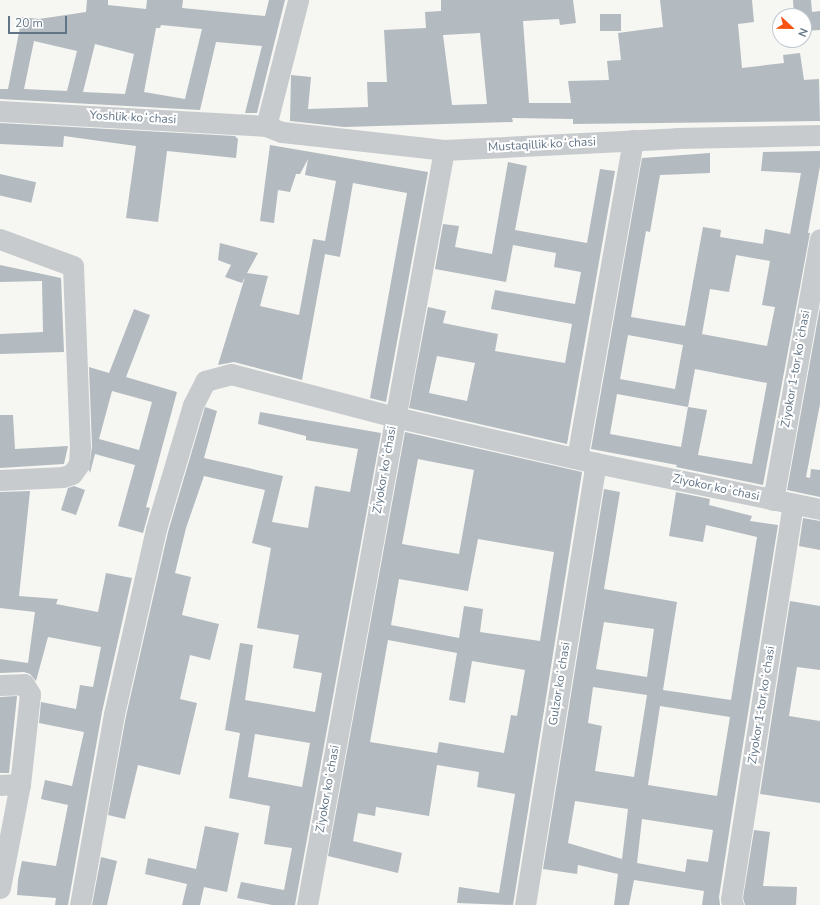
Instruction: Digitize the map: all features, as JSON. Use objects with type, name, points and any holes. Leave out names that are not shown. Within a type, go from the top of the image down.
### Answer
[{"type":"street","points":[[266,126],[298,0]]},
{"type":"street","name":"Yoshlik koʻchasi","points":[[0,111],[266,126]]},
{"type":"street","name":"Mustaqillik koʻchasi","points":[[266,126],[282,132],[444,150],[632,140],[820,134]]},
{"type":"street","name":"Gulzor koʻchasi","points":[[525,905],[632,140]]},
{"type":"street","points":[[80,905],[114,714],[156,529],[193,405],[205,381],[231,374],[395,417],[444,150]]},
{"type":"street","name":"Ziyokor 1-tor koʻchasi","points":[[773,500],[820,238]]},
{"type":"street","points":[[0,239],[73,266],[80,446],[78,464],[72,474],[63,477],[0,480]]},
{"type":"street","name":"Ziyokor koʻchasi","points":[[307,905],[395,417],[586,461],[820,509]]},
{"type":"street","name":"Ziyokor 1-tor koʻchasi","points":[[733,905],[731,899],[793,504]]},
{"type":"street","points":[[0,684],[24,684],[30,694],[10,785],[0,888]]},
{"type":"building","points":[[87,0],[108,0],[108,5],[146,9],[147,0],[183,0],[182,8],[265,16],[269,0],[285,0],[257,113],[245,113],[262,46],[216,42],[200,110],[0,99],[0,89],[8,89],[22,17],[39,19],[86,12]],"holes":[[[161,25],[202,29],[185,99],[144,92],[156,28],[160,28]],[[34,41],[77,51],[67,91],[24,89]],[[95,44],[134,54],[125,94],[83,92]]]},
{"type":"building","points":[[441,0],[573,0],[576,23],[560,25],[559,19],[523,21],[529,103],[571,103],[568,81],[609,80],[607,61],[621,60],[618,33],[663,27],[660,0],[752,0],[754,22],[738,24],[742,68],[784,63],[783,55],[800,53],[804,80],[819,79],[820,121],[573,124],[573,119],[512,118],[513,122],[344,127],[290,121],[291,75],[311,77],[308,109],[368,107],[367,82],[387,82],[384,30],[426,28],[425,12],[441,11]],"holes":[[[480,33],[487,104],[452,105],[443,35]]]},
{"type":"building","points":[[793,0],[811,0],[812,8],[794,8]]},
{"type":"building","points":[[820,11],[820,30],[812,30],[812,12]]},
{"type":"building","points":[[600,14],[621,14],[621,31],[600,31]]},
{"type":"building","points":[[0,123],[235,136],[238,139],[236,158],[167,151],[158,222],[126,218],[136,146],[64,136],[63,147],[0,144]]},
{"type":"building","points":[[270,145],[428,172],[386,402],[370,398],[407,193],[353,183],[340,257],[325,254],[302,380],[234,362],[218,365],[245,277],[242,283],[225,277],[231,265],[218,260],[220,243],[258,253],[247,273],[268,276],[260,306],[299,315],[313,239],[325,241],[336,181],[305,175],[308,159],[300,174],[296,174],[290,192],[278,190],[274,223],[260,221]]},
{"type":"building","points":[[820,151],[820,166],[808,233],[810,233],[763,485],[676,467],[677,465],[591,449],[642,158],[710,153],[710,173],[660,175],[650,232],[646,231],[631,317],[685,326],[703,227],[721,230],[720,237],[763,244],[765,229],[790,234],[801,173],[761,171],[763,152]],"holes":[[[736,255],[770,261],[762,305],[775,307],[767,346],[702,334],[710,289],[729,292]],[[628,335],[683,345],[675,389],[620,379]],[[695,369],[767,383],[752,464],[698,455],[707,410],[688,407]],[[617,394],[688,407],[681,447],[610,434]]]},
{"type":"building","points":[[508,162],[527,166],[515,230],[587,243],[600,169],[615,171],[567,444],[409,408],[428,307],[446,311],[443,323],[498,334],[495,351],[565,363],[572,324],[491,309],[495,290],[575,304],[581,272],[554,267],[556,253],[513,245],[506,282],[435,269],[443,224],[459,226],[455,247],[492,254]],"holes":[[[437,356],[475,363],[467,401],[429,393]]]},
{"type":"building","points":[[0,174],[36,182],[31,203],[0,196]]},
{"type":"building","points":[[0,265],[61,278],[64,352],[0,354],[0,334],[43,332],[42,281],[0,282]]},
{"type":"building","points":[[820,307],[820,404],[806,477],[810,478],[811,469],[820,470],[820,497],[787,490]]},
{"type":"building","points":[[134,309],[150,315],[126,377],[177,392],[146,507],[150,508],[143,533],[118,526],[135,465],[95,454],[90,473],[89,470],[92,446],[89,367],[109,373]],"holes":[[[112,391],[152,402],[139,450],[99,439]]]},
{"type":"building","points":[[205,407],[217,411],[204,458],[283,476],[272,522],[308,528],[315,486],[350,492],[358,449],[306,440],[306,436],[258,424],[260,412],[381,433],[295,905],[272,905],[237,898],[241,882],[284,890],[292,848],[264,844],[270,806],[229,798],[240,733],[225,730],[240,643],[253,645],[245,700],[315,712],[322,673],[293,668],[299,635],[257,628],[271,548],[252,543],[265,490],[204,476],[186,528],[175,573],[191,577],[182,615],[219,624],[210,660],[190,655],[180,699],[197,703],[180,775],[138,765],[125,819],[108,815],[126,716],[168,532]],"holes":[[[255,734],[310,743],[302,787],[248,777]]]},
{"type":"building","points":[[0,415],[13,415],[15,449],[68,446],[64,464],[0,468]]},
{"type":"building","points":[[405,432],[582,472],[513,905],[457,903],[459,887],[499,893],[515,794],[477,787],[479,772],[437,765],[429,816],[376,807],[375,816],[358,813],[353,841],[402,853],[398,873],[328,856]],"holes":[[[418,459],[474,470],[459,554],[402,544]],[[478,539],[554,552],[540,641],[480,632],[483,609],[464,606],[459,638],[391,625],[399,579],[468,591]],[[388,640],[457,653],[449,700],[465,703],[472,661],[525,670],[517,716],[511,715],[504,753],[439,742],[437,753],[370,742]]]},
{"type":"building","points":[[74,486],[85,490],[76,515],[61,510],[68,488]]},
{"type":"building","points":[[604,489],[620,492],[604,589],[677,602],[663,690],[731,700],[757,537],[706,525],[703,542],[669,536],[676,492],[710,499],[709,505],[752,516],[750,521],[778,525],[719,897],[720,905],[702,905],[704,891],[634,880],[629,905],[614,905],[618,874],[578,865],[577,874],[543,869]],"holes":[[[604,622],[654,629],[647,677],[596,669]],[[593,687],[647,695],[634,777],[595,771],[602,726],[588,723]],[[660,706],[730,717],[717,796],[648,785]],[[575,801],[628,809],[622,859],[568,843]],[[642,819],[713,830],[708,862],[687,859],[685,872],[637,863]]]},
{"type":"building","points":[[30,491],[19,596],[58,599],[56,604],[98,612],[106,573],[132,578],[102,712],[68,905],[55,905],[56,898],[17,895],[18,880],[22,861],[56,866],[68,805],[41,799],[45,780],[72,786],[84,732],[39,723],[41,702],[76,709],[80,685],[93,687],[101,647],[48,637],[36,681],[30,674],[24,672],[0,673],[0,659],[28,663],[35,612],[0,608],[0,492]]},
{"type":"building","points":[[803,518],[820,521],[820,550],[799,546]]},
{"type":"building","points":[[790,601],[820,606],[820,670],[797,667],[789,716],[820,721],[820,803],[760,794]]},
{"type":"building","points":[[17,696],[9,773],[0,773],[0,697]]},
{"type":"building","points":[[205,826],[239,833],[227,892],[204,887],[200,905],[182,905],[187,884],[145,874],[148,858],[196,869]]},
{"type":"building","points":[[754,830],[770,832],[763,886],[797,887],[796,905],[745,905],[743,898]]},
{"type":"building","points":[[101,857],[117,861],[107,905],[92,905]]}]
